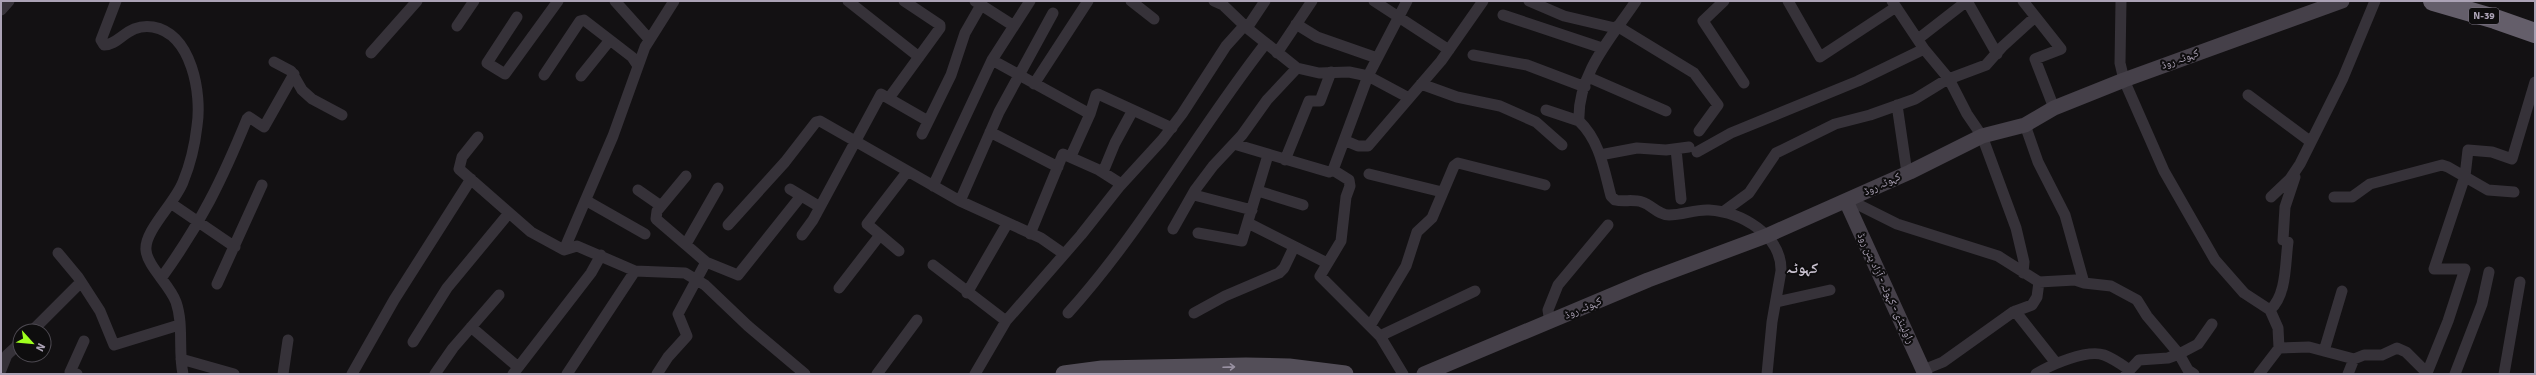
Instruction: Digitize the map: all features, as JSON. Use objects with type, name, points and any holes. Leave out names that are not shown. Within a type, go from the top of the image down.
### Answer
[{"type":"highway","name":"N-39","points":[[2433,1],[2495,19],[2535,33]]},
{"type":"main road","name":"کہوٹہ روڈ","points":[[1424,374],[1648,280],[1766,236],[1848,201],[1982,136],[2025,125],[2054,108],[2124,80],[2342,1]]},
{"type":"main road","name":"راولپنڈی - کہوٹہ - آزاد پتن روڈ","points":[[1848,201],[1924,372]]},
{"type":"main road","points":[[1064,374],[1246,366],[1289,367],[1345,374]]},
{"type":"street","points":[[1,10],[9,1]]},
{"type":"street","points":[[116,1],[101,40],[104,45],[110,45],[132,29],[147,26],[160,29],[169,33],[180,44],[195,75],[198,126],[183,182],[172,204],[147,236],[146,250],[153,265],[162,277],[176,303],[180,325],[183,374]]},
{"type":"street","points":[[371,53],[417,1]]},
{"type":"street","points":[[456,26],[474,1]]},
{"type":"street","points":[[517,17],[487,63],[502,74],[505,74],[544,17],[558,1]]},
{"type":"street","points":[[615,1],[649,39]]},
{"type":"street","points":[[564,250],[587,202],[649,39],[674,1]]},
{"type":"street","points":[[848,1],[919,57]]},
{"type":"street","points":[[889,98],[940,28],[940,25],[904,1]]},
{"type":"street","points":[[933,186],[992,60],[1030,1]]},
{"type":"street","points":[[1034,84],[1088,1]]},
{"type":"street","points":[[1131,1],[1154,19]]},
{"type":"street","points":[[975,374],[1006,321],[1064,254],[1121,184],[1172,128],[1226,46],[1246,27],[1265,1]]},
{"type":"street","points":[[1277,53],[1312,1]]},
{"type":"street","points":[[1374,1],[1449,50]]},
{"type":"street","points":[[1333,170],[1346,141],[1368,76],[1407,1]]},
{"type":"street","points":[[1346,141],[1358,146],[1368,146],[1449,50],[1482,1]]},
{"type":"street","points":[[1529,1],[1564,16],[1616,27],[1682,64],[1706,86],[1718,105],[1699,131]]},
{"type":"street","points":[[1580,121],[1581,99],[1586,82],[1602,48],[1636,1]]},
{"type":"street","points":[[1724,1],[1702,21],[1744,83]]},
{"type":"street","points":[[1788,1],[1820,57],[1894,4],[1921,44],[1949,79],[1982,136],[2016,228],[2024,262],[2024,273]]},
{"type":"street","points":[[1600,155],[1637,148],[1693,150],[1858,81],[1921,44],[1967,1],[1997,54]]},
{"type":"street","points":[[2023,1],[2061,49],[2035,59],[2054,108]]},
{"type":"street","points":[[2121,1],[2119,54],[2124,80],[2164,171],[2210,252],[2244,293],[2270,310],[2278,328],[2279,348],[2261,374]]},
{"type":"street","points":[[2271,197],[2290,179],[2300,164],[2343,78],[2375,1]]},
{"type":"street","points":[[1218,2],[1223,4],[1246,27],[1297,68],[1318,73],[1349,72],[1368,76],[1409,98]]},
{"type":"street","points":[[922,134],[951,75],[965,33],[978,3],[1014,26]]},
{"type":"street","points":[[960,202],[999,112],[1053,13]]},
{"type":"street","points":[[1503,15],[1602,48]]},
{"type":"street","points":[[1724,212],[1749,193],[1776,153],[1835,124],[1915,98],[1949,79],[1986,65],[2002,47],[2035,18]]},
{"type":"street","points":[[544,76],[580,21],[584,20],[632,57],[638,66]]},
{"type":"street","points":[[1296,24],[1317,37],[1377,58]]},
{"type":"street","points":[[581,76],[610,40]]},
{"type":"street","points":[[1068,313],[1097,281],[1129,240],[1227,93],[1266,43]]},
{"type":"street","points":[[1473,55],[1527,65],[1586,82],[1666,111]]},
{"type":"street","points":[[992,60],[1090,114]]},
{"type":"street","points":[[274,62],[294,74],[306,94],[342,115]]},
{"type":"street","points":[[1173,229],[1213,166],[1234,144],[1267,100],[1297,68]]},
{"type":"street","points":[[1286,160],[1309,101],[1320,101],[1331,72]]},
{"type":"street","points":[[162,277],[200,222],[221,181],[247,119],[249,117],[264,127],[294,74]]},
{"type":"street","points":[[2279,348],[2309,347],[2354,359],[2364,355],[2382,355],[2397,348],[2406,352],[2427,373],[2448,322],[2465,269],[2434,269],[2464,176],[2468,150],[2492,152],[2512,158],[2535,82]]},
{"type":"street","points":[[1421,84],[1457,97],[1500,106],[1536,122],[1562,144]]},
{"type":"street","points":[[802,235],[820,206],[881,94],[928,121]]},
{"type":"street","points":[[1071,156],[1090,114],[1096,95],[1098,94],[1172,128]]},
{"type":"street","points":[[2248,95],[2311,142]]},
{"type":"street","points":[[1897,105],[1907,173]]},
{"type":"street","points":[[1103,172],[1114,143],[1134,110]]},
{"type":"street","points":[[1546,110],[1580,121],[1593,138],[1600,155],[1611,196],[1615,200],[1642,202],[1656,211],[1669,215],[1708,210],[1730,213],[1748,221],[1774,245],[1781,264],[1767,374]]},
{"type":"street","points":[[728,225],[785,162],[816,122],[820,121],[960,202],[1041,238],[1064,254]]},
{"type":"street","points":[[2025,125],[2040,168],[2065,215],[2084,283]]},
{"type":"street","points":[[990,132],[1058,167]]},
{"type":"street","points":[[478,137],[459,163],[459,169],[531,232],[564,250],[577,246],[601,255],[635,271],[678,271],[698,279],[748,326],[805,374]]},
{"type":"street","points":[[1234,144],[1329,172],[1333,170],[1349,180],[1350,186],[1346,197],[1341,241],[1320,276],[1380,336],[1403,374]]},
{"type":"street","points":[[1676,149],[1680,199]]},
{"type":"street","points":[[1030,234],[1063,154],[1071,156],[1103,172],[1121,184]]},
{"type":"street","points":[[1198,233],[1242,241],[1268,155]]},
{"type":"street","points":[[1370,326],[1406,266],[1417,232],[1432,218],[1454,166],[1458,163],[1545,185]]},
{"type":"street","points":[[2270,310],[2277,304],[2282,289],[2288,242],[2283,240],[2285,207],[2300,164]]},
{"type":"street","points":[[2334,196],[2352,197],[2370,184],[2442,166],[2448,166],[2488,190],[2514,192]]},
{"type":"street","points":[[899,251],[867,224],[907,172]]},
{"type":"street","points":[[1369,174],[1442,192]]},
{"type":"street","points":[[686,176],[661,206],[656,214],[656,219],[706,262],[738,275],[801,196]]},
{"type":"street","points":[[352,374],[394,300],[471,179]]},
{"type":"street","points":[[217,284],[262,185]]},
{"type":"street","points":[[686,244],[718,188]]},
{"type":"street","points":[[790,189],[820,206]]},
{"type":"street","points":[[638,190],[661,206]]},
{"type":"street","points":[[1258,191],[1303,205]]},
{"type":"street","points":[[1194,195],[1252,210]]},
{"type":"street","points":[[1848,201],[1897,224],[1998,256],[2039,282],[2075,280],[2084,283],[2111,286],[2137,300],[2147,316],[2179,354],[2188,370],[2194,374]]},
{"type":"street","points":[[587,202],[645,234]]},
{"type":"street","points":[[172,204],[235,247]]},
{"type":"street","points":[[413,342],[447,288],[509,213]]},
{"type":"street","points":[[1248,222],[1327,263]]},
{"type":"street","points":[[967,293],[1007,224]]},
{"type":"street","points":[[1550,322],[1548,310],[1558,286],[1608,225]]},
{"type":"street","points":[[839,288],[880,235]]},
{"type":"street","points":[[1194,313],[1225,296],[1279,273],[1284,268],[1294,247]]},
{"type":"street","points":[[58,253],[82,282],[100,311],[114,345],[180,325]]},
{"type":"street","points":[[471,326],[516,370],[591,273],[601,255]]},
{"type":"street","points":[[658,374],[668,357],[687,336],[678,314],[706,262]]},
{"type":"street","points":[[933,265],[967,293],[1006,321]]},
{"type":"street","points":[[567,374],[635,271]]},
{"type":"street","points":[[2455,374],[2482,304],[2489,272]]},
{"type":"street","points":[[40,323],[82,282]]},
{"type":"street","points":[[1924,372],[1943,362],[1980,337],[1995,323],[2015,311],[2028,308],[2032,305],[2037,297],[2039,282]]},
{"type":"street","points":[[2504,374],[2520,282]]},
{"type":"street","points":[[1776,302],[1830,290]]},
{"type":"street","points":[[1380,336],[1475,291]]},
{"type":"street","points":[[2324,351],[2342,291]]},
{"type":"street","points":[[435,374],[471,326],[499,295]]},
{"type":"street","points":[[2015,311],[2056,363]]},
{"type":"street","points":[[877,374],[917,320]]},
{"type":"street","points":[[2036,374],[2056,363],[2098,354],[2105,355],[2127,372],[2139,360],[2168,358],[2198,344],[2212,324]]},
{"type":"street","points":[[283,374],[288,340]]},
{"type":"street","points":[[77,374],[70,372],[84,341]]},
{"type":"street","points":[[1,370],[7,355],[12,350]]},
{"type":"street","points":[[181,359],[234,374]]},
{"type":"street","points":[[2348,374],[2354,359]]},
{"type":"street","points":[[425,374],[431,374]]},
{"type":"district","name":"کہوٹہ","points":[[1802,268]]}]
